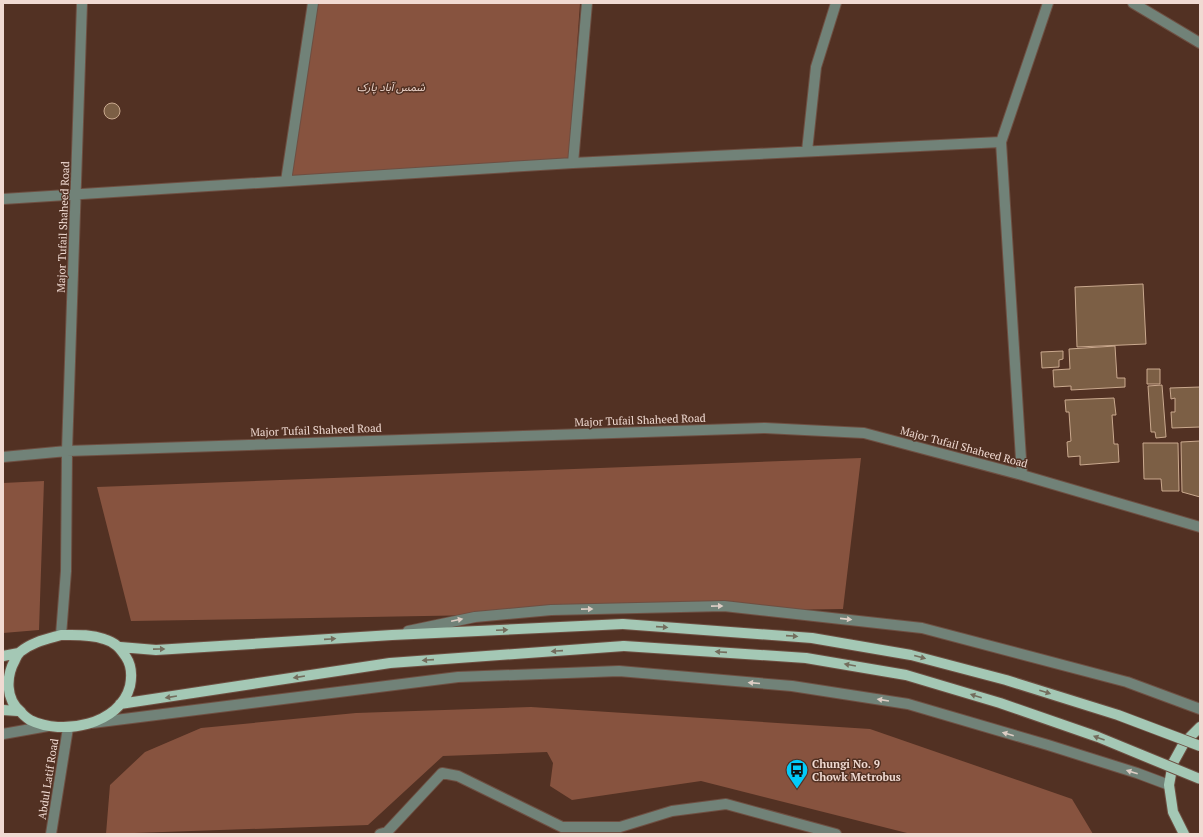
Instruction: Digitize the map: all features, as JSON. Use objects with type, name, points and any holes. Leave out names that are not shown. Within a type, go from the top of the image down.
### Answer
[{"type":"main road","points":[[3,656],[19,653],[38,641],[61,635],[84,635],[104,639],[120,647],[156,650],[392,635],[623,624],[812,638],[911,655],[1006,680],[1118,715],[1200,746]]},
{"type":"main road","points":[[120,704],[390,662],[624,646],[806,658],[906,675],[1000,703],[1098,737],[1200,779]]},
{"type":"main road","points":[[19,653],[11,667],[8,683],[10,699],[18,711],[29,720],[48,726],[68,728],[89,724],[108,714],[120,704],[128,691],[132,678],[130,662],[120,647]]},
{"type":"main road","points":[[3,710],[18,711]]},
{"type":"main road","points":[[1184,834],[1173,812],[1169,786],[1174,763],[1184,743],[1200,727]]},
{"type":"street","name":"Major Tufail Shaheed Road","points":[[67,451],[82,3]]},
{"type":"street","points":[[286,181],[313,3]]},
{"type":"street","points":[[573,163],[587,3]]},
{"type":"street","points":[[807,152],[816,67],[836,3]]},
{"type":"street","points":[[1022,475],[1001,142],[1048,3]]},
{"type":"street","points":[[1133,3],[1200,43]]},
{"type":"street","points":[[3,199],[573,163],[1001,142]]},
{"type":"street","name":"Major Tufail Shaheed Road","points":[[3,456],[67,451],[765,428],[864,433],[1022,475],[1200,527]]},
{"type":"street","points":[[61,635],[66,570],[67,451]]},
{"type":"street","points":[[392,635],[474,617],[528,612],[551,610],[724,606],[922,628],[1127,682],[1200,709]]},
{"type":"street","points":[[89,724],[458,677],[618,671],[792,686],[908,704],[1048,745],[1169,786]]},
{"type":"street","points":[[3,734],[48,726]]},
{"type":"street","name":"Abdul Latif Road","points":[[51,834],[68,728]]},
{"type":"street","points":[[380,834],[387,832],[442,773],[458,776],[562,827],[620,827],[672,811],[726,804],[836,834]]},
{"type":"green space","name":"شمس آباد پارک","points":[[317,3],[580,3],[569,159],[291,177]]},
{"type":"green space","points":[[861,458],[843,609],[131,621],[97,487]]},
{"type":"green space","points":[[44,481],[39,630],[3,633],[3,483]]},
{"type":"green space","points":[[531,707],[870,729],[1072,799],[1093,834],[911,834],[701,781],[572,800],[550,786],[553,763],[547,752],[443,756],[368,825],[106,834],[110,785],[145,752],[201,728],[356,713]]},
{"type":"building","points":[[112,103],[119,108],[120,111],[115,118],[112,119],[105,114],[104,111],[109,104]]},
{"type":"building","points":[[1143,284],[1146,344],[1077,347],[1075,287]]},
{"type":"building","points":[[1115,346],[1117,378],[1125,378],[1125,387],[1071,390],[1071,386],[1054,387],[1053,370],[1070,369],[1069,349]]},
{"type":"building","points":[[1063,351],[1063,359],[1059,360],[1059,367],[1042,368],[1041,352]]},
{"type":"building","points":[[1147,369],[1160,369],[1160,384],[1147,384]]},
{"type":"building","points":[[1162,385],[1166,437],[1156,438],[1155,432],[1151,432],[1148,386]]},
{"type":"building","points":[[1200,387],[1200,427],[1172,428],[1171,412],[1175,412],[1175,398],[1171,399],[1170,388]]},
{"type":"building","points":[[1114,398],[1116,415],[1112,415],[1114,444],[1118,444],[1119,462],[1080,465],[1080,456],[1068,457],[1067,442],[1071,441],[1069,412],[1066,412],[1065,400]]},
{"type":"building","points":[[1200,441],[1200,497],[1182,492],[1181,442]]},
{"type":"building","points":[[1143,443],[1178,443],[1179,491],[1162,491],[1161,479],[1144,479]]},
{"type":"place","name":"Chungi No. 9 Chowk Metrobus","points":[[797,790]]}]
